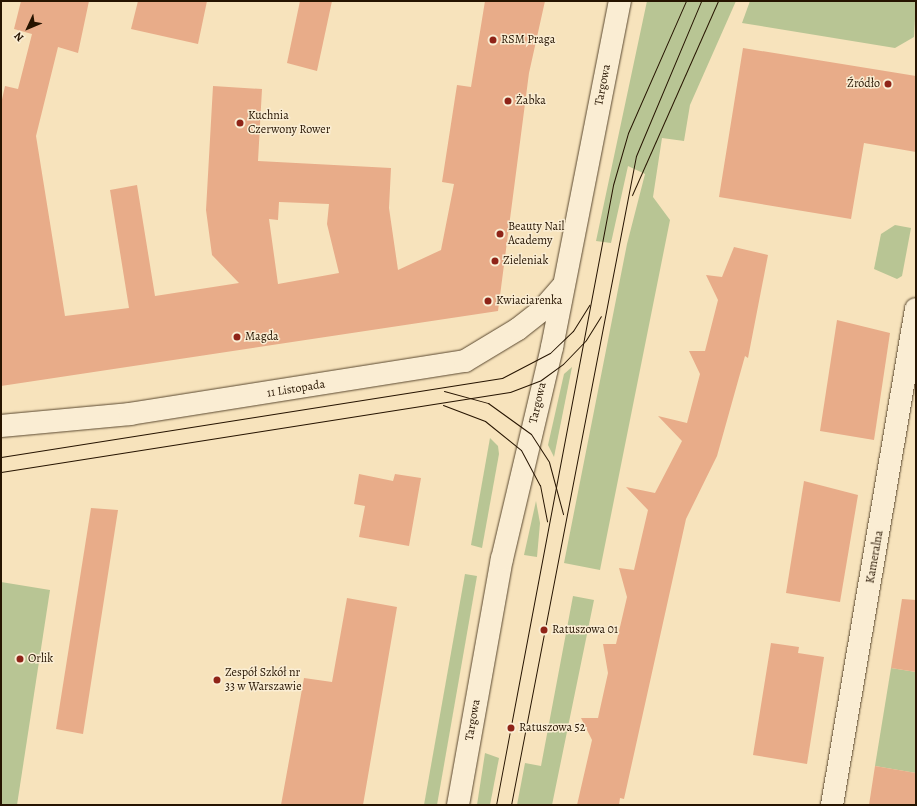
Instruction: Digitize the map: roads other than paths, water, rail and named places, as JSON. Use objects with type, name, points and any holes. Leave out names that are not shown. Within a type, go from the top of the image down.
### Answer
[{"type":"street","name":"Targowa","points":[[458,805],[502,559],[564,284],[620,1]]},
{"type":"street","name":"11 Listopada","points":[[1,426],[130,414],[465,362],[518,330],[554,298],[564,284]]},
{"type":"street","name":"Kameralna","points":[[832,805],[916,309]]},
{"type":"tram line","points":[[496,805],[613,185],[628,133],[686,1]]},
{"type":"tram line","points":[[511,805],[636,156],[701,1]]},
{"type":"tram line","points":[[632,195],[718,1]]},
{"type":"tram line","points":[[1,457],[502,378],[550,353],[573,331],[589,305]]},
{"type":"tram line","points":[[1,472],[510,392],[541,380],[563,364],[586,340],[601,316]]},
{"type":"tram line","points":[[444,391],[488,403],[531,434],[549,462],[563,514]]},
{"type":"tram line","points":[[443,405],[485,421],[521,450],[540,485],[547,521]]},
{"type":"place","name":"RSM Praga","points":[[493,40]]},
{"type":"place","name":"Źródło","points":[[888,84]]},
{"type":"place","name":"Żabka","points":[[508,101]]},
{"type":"place","name":"Kuchnia Czerwony Rower","points":[[240,123]]},
{"type":"place","name":"Beauty Nail Academy","points":[[500,234]]},
{"type":"place","name":"Zieleniak","points":[[495,261]]},
{"type":"place","name":"Kwiaciarenka","points":[[488,301]]},
{"type":"place","name":"Magda","points":[[237,337]]},
{"type":"place","name":"Ratuszowa 01","points":[[544,630]]},
{"type":"place","name":"Orlik","points":[[20,659]]},
{"type":"place","name":"Zespół Szkół nr 33 w Warszawie","points":[[217,680]]},
{"type":"place","name":"Ratuszowa 52","points":[[511,728]]}]
